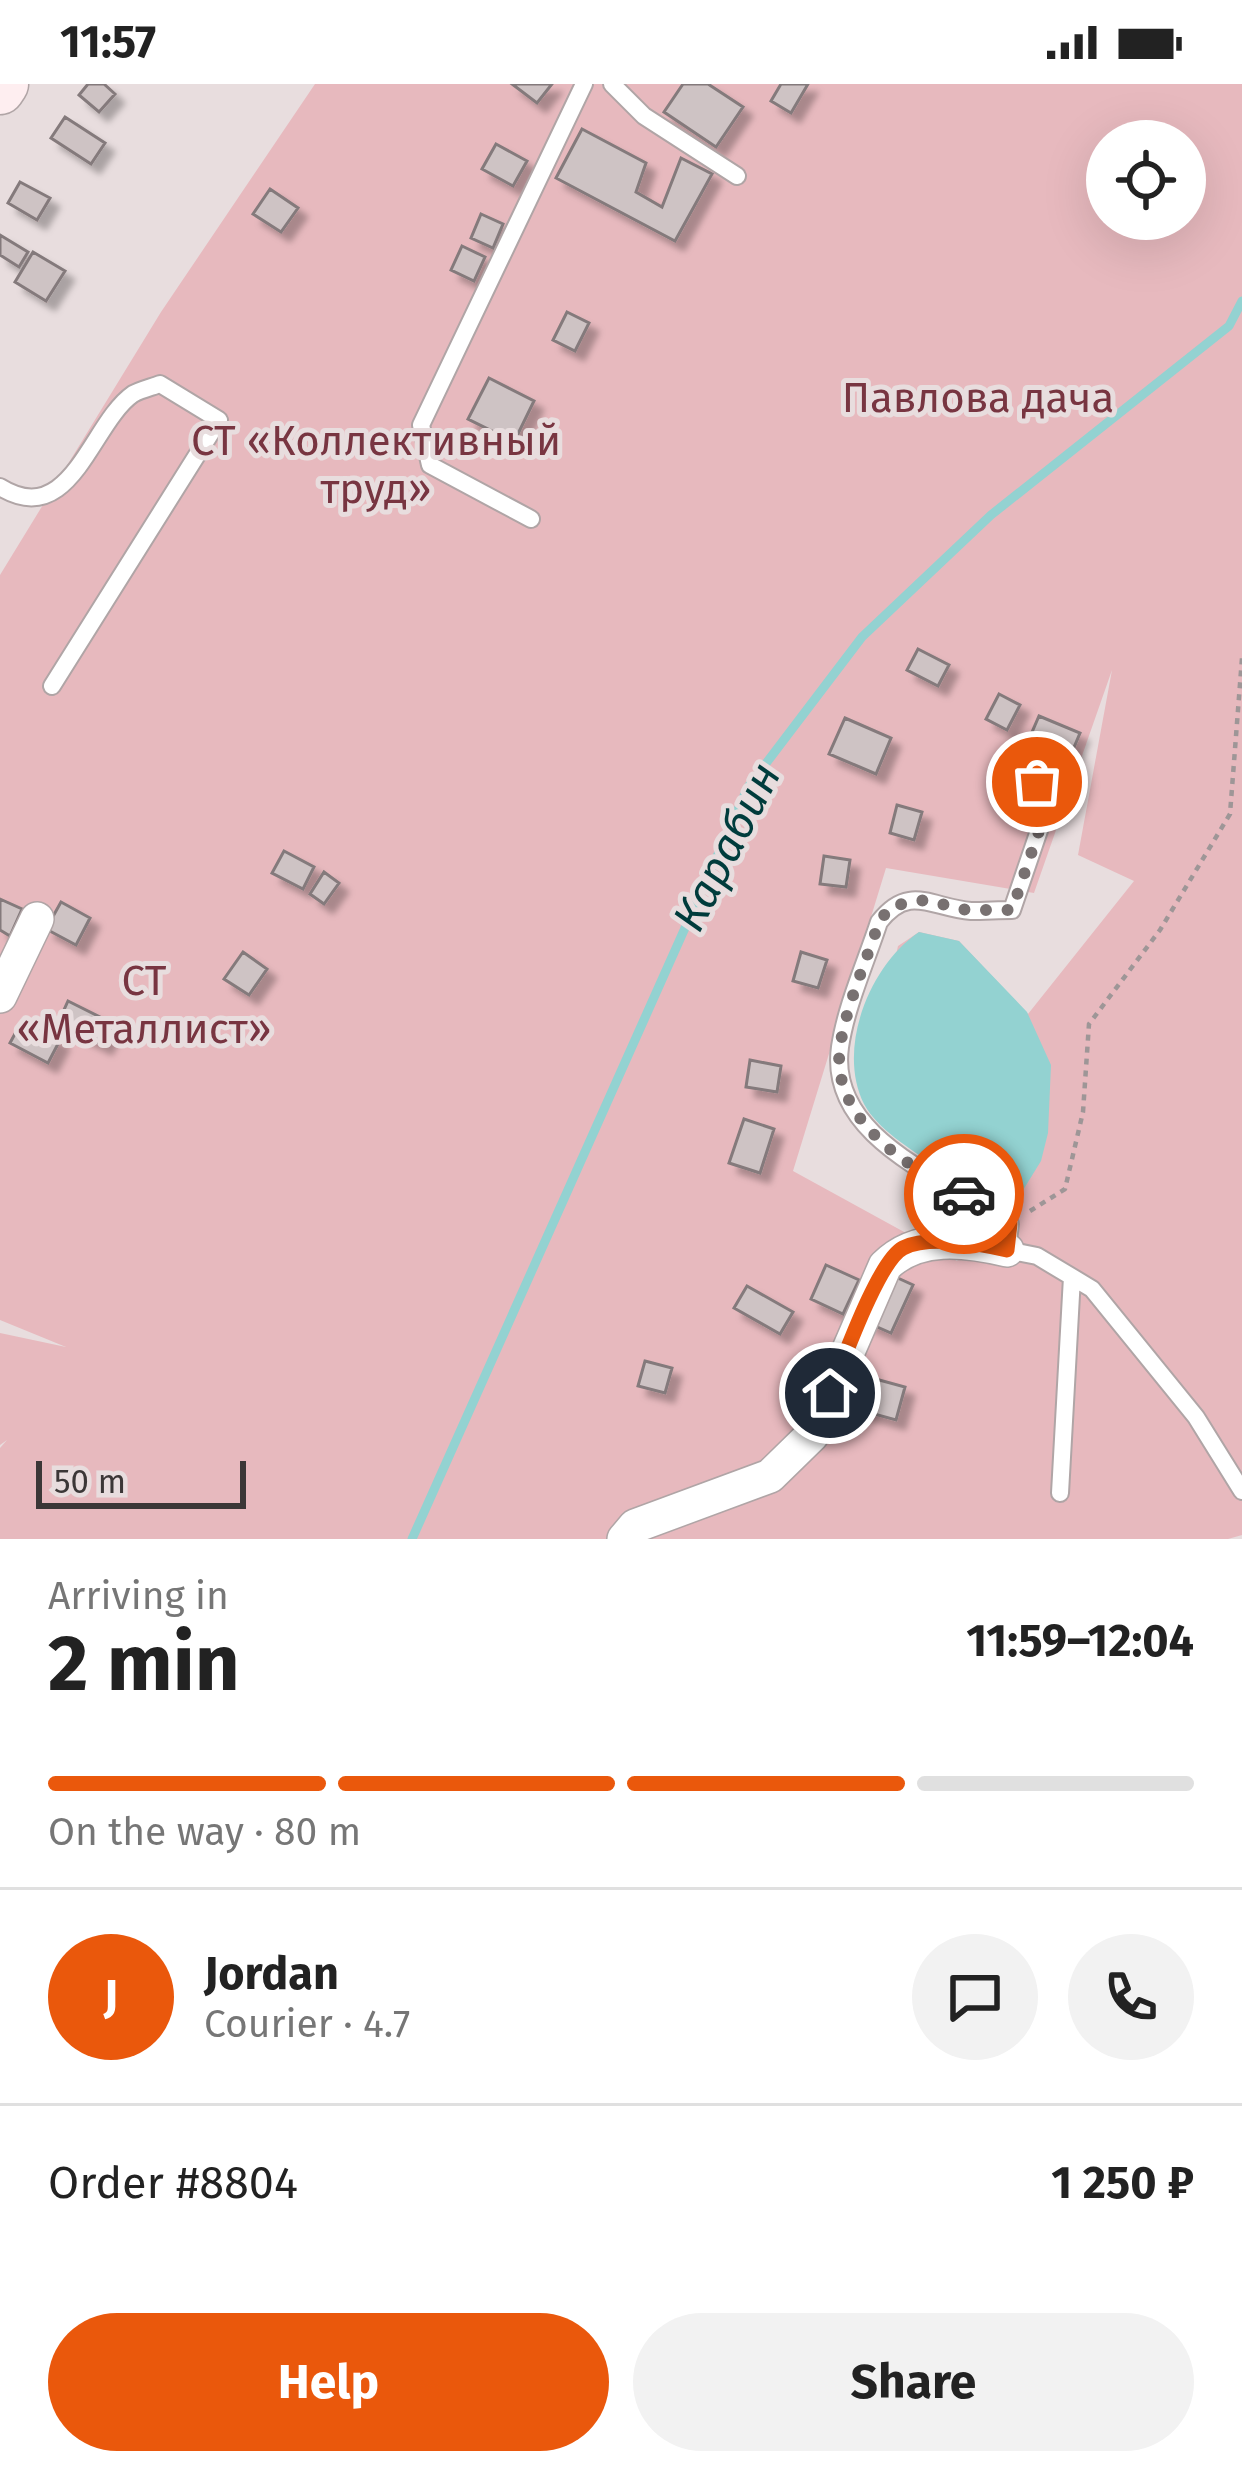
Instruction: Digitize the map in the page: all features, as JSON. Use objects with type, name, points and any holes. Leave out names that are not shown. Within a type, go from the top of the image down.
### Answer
[{"type":"street","points":[[0,996],[37,919]]},
{"type":"street","points":[[624,1539],[635,1526],[770,1476],[812,1435],[885,1266],[903,1248],[1009,1237]]},
{"type":"lane","points":[[531,519],[430,465],[421,425],[584,84]]},
{"type":"lane","points":[[612,84],[644,116],[737,176]]},
{"type":"lane","points":[[0,487],[30,499],[53,492],[73,473],[131,395],[160,384],[219,420],[52,686]]},
{"type":"lane","points":[[1037,782],[1047,807],[1012,910],[967,910],[925,900],[891,906],[879,922],[840,1045],[839,1072],[856,1118],[938,1182],[978,1200],[1009,1237],[1092,1289],[1196,1417],[1242,1491]]},
{"type":"lane","points":[[1060,1493],[1072,1277]]},
{"type":"path","points":[[1009,1237],[1065,1189],[1083,1112],[1089,1024],[1160,931],[1230,814],[1242,658]]},
{"type":"green space","points":[[315,84],[1242,84],[1242,1535],[1228,1539],[0,1539],[0,1448],[7,1440],[0,1445],[0,1333],[66,1347],[0,1320],[0,575],[161,312]],"holes":[[[1112,670],[1078,855],[1134,881],[1028,1014],[959,941],[919,932],[898,946],[888,991],[1021,1187],[957,1261],[793,1171],[886,868],[1034,893]]]},
{"type":"water","points":[[919,932],[959,941],[1027,1012],[1051,1065],[1048,1133],[1041,1161],[1015,1203],[981,1196],[905,1145],[870,1113],[856,1082],[856,1034],[863,1009],[886,965]]},
{"type":"building","points":[[88,84],[104,84],[115,94],[99,112],[79,95]]},
{"type":"building","points":[[512,84],[552,84],[537,103]]},
{"type":"building","points":[[683,84],[708,84],[743,107],[716,147],[664,112]]},
{"type":"building","points":[[781,84],[808,84],[791,113],[771,101]]},
{"type":"building","points":[[65,117],[105,143],[91,164],[51,138]]},
{"type":"building","points":[[582,129],[646,163],[636,192],[662,207],[681,158],[712,174],[675,241],[556,178]]},
{"type":"building","points":[[496,144],[527,161],[513,186],[482,169]]},
{"type":"building","points":[[20,182],[50,198],[37,220],[8,203]]},
{"type":"building","points":[[270,189],[298,208],[281,232],[253,214]]},
{"type":"building","points":[[481,214],[503,224],[493,248],[471,238]]},
{"type":"building","points":[[0,235],[28,252],[19,267],[0,255]]},
{"type":"building","points":[[462,246],[485,257],[474,281],[451,270]]},
{"type":"building","points":[[33,252],[65,271],[46,301],[15,282]]},
{"type":"building","points":[[567,312],[589,323],[575,351],[553,340]]},
{"type":"building","points":[[489,378],[534,401],[514,442],[468,419]]},
{"type":"building","points":[[918,649],[949,665],[938,686],[907,670]]},
{"type":"building","points":[[999,694],[1020,705],[1007,730],[986,719]]},
{"type":"building","points":[[1039,716],[1080,733],[1064,771],[1023,753]]},
{"type":"building","points":[[845,718],[891,738],[876,774],[829,754]]},
{"type":"building","points":[[897,805],[922,812],[914,840],[890,833]]},
{"type":"building","points":[[284,851],[314,867],[303,889],[272,873]]},
{"type":"building","points":[[824,856],[850,860],[846,887],[820,884]]},
{"type":"building","points":[[324,872],[339,883],[324,904],[310,894]]},
{"type":"building","points":[[0,899],[22,909],[10,936],[0,930]]},
{"type":"building","points":[[61,902],[90,918],[76,945],[46,929]]},
{"type":"building","points":[[243,952],[267,969],[249,995],[224,979]]},
{"type":"building","points":[[801,952],[827,960],[818,988],[793,981]]},
{"type":"building","points":[[68,1001],[114,1024],[103,1045],[58,1023]]},
{"type":"building","points":[[23,1019],[60,1040],[48,1063],[10,1043]]},
{"type":"building","points":[[750,1060],[781,1066],[777,1092],[746,1087]]},
{"type":"building","points":[[744,1119],[774,1129],[760,1173],[729,1163]]},
{"type":"building","points":[[826,1265],[859,1280],[843,1314],[811,1299]]},
{"type":"building","points":[[889,1274],[913,1285],[891,1333],[866,1322]]},
{"type":"building","points":[[747,1286],[793,1312],[780,1334],[734,1308]]},
{"type":"building","points":[[645,1361],[672,1368],[665,1393],[638,1386]]},
{"type":"building","points":[[861,1375],[905,1387],[896,1420],[852,1408]]},
{"type":"waterway","name":"Карабин","points":[[412,1539],[748,787],[862,637],[991,515],[1229,326],[1242,301]]},
{"type":"way so far","points":[[964,1194],[909,1162],[856,1118],[839,1072],[840,1045],[879,922],[891,906],[925,900],[967,910],[1012,910],[1047,807],[1037,782]]},
{"type":"route","points":[[830,1393],[885,1266],[903,1248],[959,1242],[1007,1250],[1010,1224],[964,1194]]},
{"type":"park label","name":"Павлова дача","points":[[978,398]]},
{"type":"park label","name":"СТ «Коллективный труд»","points":[[376,465]]},
{"type":"park label","name":"СТ «Металлист»","points":[[144,1005]]}]
